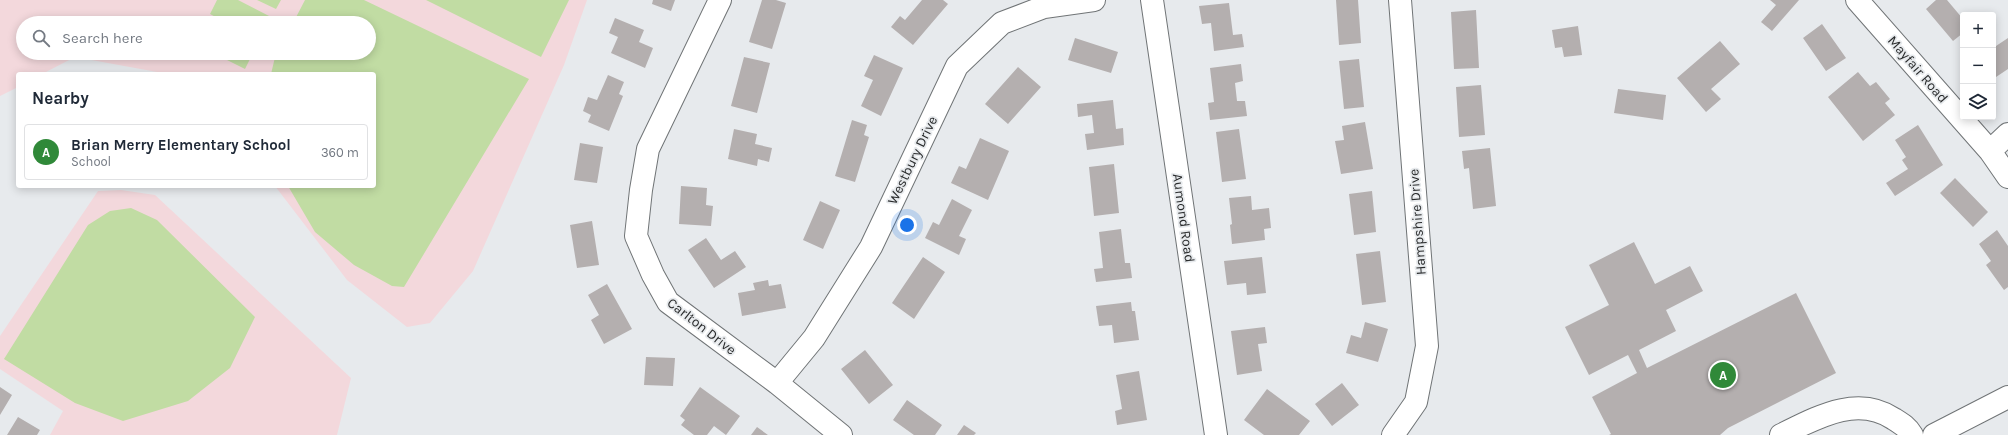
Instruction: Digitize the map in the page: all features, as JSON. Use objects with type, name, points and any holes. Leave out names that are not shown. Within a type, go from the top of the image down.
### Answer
[{"type":"street","name":"Carlton Drive","points":[[720,0],[648,149],[641,190],[636,236],[653,275],[668,302],[777,383],[841,435]]},
{"type":"street","name":"Westbury Drive","points":[[777,383],[814,338],[870,247],[957,66],[1002,23],[1044,7],[1094,0]]},
{"type":"street","name":"Aumond Road","points":[[1152,0],[1216,435]]},
{"type":"street","name":"Hampshire Drive","points":[[1400,0],[1427,346],[1416,402],[1400,433]]},
{"type":"street","name":"Mayfair Road","points":[[1857,0],[1990,151],[2008,177]]},
{"type":"street","points":[[1990,151],[2008,134]]},
{"type":"street","points":[[1934,435],[2008,397]]},
{"type":"street","points":[[1781,435],[1821,415],[1854,407],[1884,412],[1907,427],[1912,435]]},
{"type":"shaded area","points":[[0,0],[587,0],[564,65],[473,271],[430,323],[407,327],[347,280],[277,188],[376,188],[376,72],[157,72],[91,60],[376,60],[376,16],[16,16],[16,60],[69,60],[46,72],[16,72],[16,88],[0,96]]},
{"type":"shaded area","points":[[121,190],[155,195],[351,378],[337,435],[50,435],[63,411],[0,369],[0,336],[98,191]]},
{"type":"green space","points":[[217,0],[238,0],[269,16],[214,16],[210,14]]},
{"type":"green space","points":[[257,0],[281,0],[276,9]]},
{"type":"green space","points":[[305,0],[364,0],[529,79],[404,287],[392,286],[354,265],[315,232],[289,188],[376,188],[376,72],[271,72],[274,60],[376,60],[376,16],[297,16]]},
{"type":"green space","points":[[426,0],[569,0],[541,57]]},
{"type":"green space","points":[[227,60],[250,60],[245,69]]},
{"type":"green space","points":[[131,208],[157,220],[255,317],[230,368],[188,401],[123,421],[75,403],[4,359],[88,225],[110,211]]},
{"type":"building","points":[[653,0],[675,0],[671,11],[652,4]]},
{"type":"building","points":[[762,0],[776,0],[786,3],[772,49],[749,42]]},
{"type":"building","points":[[922,0],[943,0],[948,4],[913,45],[891,27],[900,16],[905,20]]},
{"type":"building","points":[[1336,0],[1358,0],[1361,43],[1339,45]]},
{"type":"building","points":[[1770,0],[1799,0],[1772,31],[1761,22],[1776,5]]},
{"type":"building","points":[[1936,0],[1947,0],[1960,15],[1960,35],[1953,41],[1926,9]]},
{"type":"building","points":[[1229,3],[1233,35],[1242,34],[1244,47],[1214,51],[1211,23],[1202,24],[1199,6]]},
{"type":"building","points":[[1476,10],[1479,68],[1454,69],[1451,12]]},
{"type":"building","points":[[615,18],[644,30],[639,42],[653,48],[645,68],[611,53],[618,37],[609,33]]},
{"type":"building","points":[[1822,24],[1846,58],[1826,71],[1803,38]]},
{"type":"building","points":[[1578,26],[1582,55],[1564,57],[1562,47],[1555,48],[1552,30]]},
{"type":"building","points":[[1075,38],[1118,52],[1111,73],[1068,60]]},
{"type":"building","points":[[2008,38],[2008,69],[1996,77],[1996,48],[1996,46]]},
{"type":"building","points":[[1720,41],[1740,64],[1711,89],[1721,99],[1706,112],[1677,78]]},
{"type":"building","points":[[874,55],[903,68],[881,116],[861,106],[873,80],[864,76]]},
{"type":"building","points":[[744,57],[770,63],[757,113],[731,106]]},
{"type":"building","points":[[1359,59],[1364,107],[1344,109],[1339,61]]},
{"type":"building","points":[[1241,64],[1243,81],[1235,83],[1237,101],[1245,101],[1247,116],[1210,120],[1208,103],[1214,102],[1210,68]]},
{"type":"building","points":[[1018,67],[1041,87],[1008,124],[985,104]]},
{"type":"building","points":[[1858,72],[1870,86],[1876,82],[1890,99],[1885,103],[1895,115],[1863,141],[1828,97]]},
{"type":"building","points":[[608,75],[624,82],[619,94],[623,96],[609,131],[588,122],[591,115],[583,111],[588,97],[597,100]]},
{"type":"building","points":[[1481,85],[1485,135],[1459,137],[1456,87]]},
{"type":"building","points":[[1618,89],[1666,95],[1663,120],[1614,113]]},
{"type":"building","points":[[1113,100],[1116,129],[1123,128],[1124,145],[1087,150],[1085,134],[1094,133],[1092,115],[1078,117],[1077,104]]},
{"type":"building","points":[[852,120],[867,125],[864,135],[869,137],[855,182],[835,176]]},
{"type":"building","points":[[1365,122],[1373,169],[1341,174],[1335,141],[1344,140],[1342,126]]},
{"type":"building","points":[[1918,125],[1943,165],[1895,196],[1886,183],[1908,169],[1902,160],[1906,157],[1895,140]]},
{"type":"building","points":[[734,129],[757,134],[755,144],[772,148],[769,162],[758,159],[757,166],[728,159]]},
{"type":"building","points":[[1239,129],[1246,179],[1222,182],[1216,132]]},
{"type":"building","points":[[980,138],[1009,151],[988,200],[951,183],[959,166],[966,169]]},
{"type":"building","points":[[580,143],[603,147],[597,183],[574,180]]},
{"type":"building","points":[[1490,148],[1496,206],[1473,209],[1469,168],[1464,169],[1462,151]]},
{"type":"building","points":[[1114,164],[1119,213],[1094,216],[1089,167]]},
{"type":"building","points":[[1955,178],[1988,212],[1973,227],[1940,193]]},
{"type":"building","points":[[681,186],[707,188],[706,205],[713,206],[711,226],[679,224]]},
{"type":"building","points":[[1372,191],[1376,232],[1354,235],[1349,194]]},
{"type":"building","points":[[1251,196],[1252,210],[1269,208],[1271,228],[1264,229],[1265,240],[1232,244],[1230,225],[1232,224],[1229,198]]},
{"type":"building","points":[[952,199],[972,210],[959,236],[966,239],[959,255],[925,238],[933,222],[939,225]]},
{"type":"building","points":[[820,201],[840,210],[823,249],[803,240]]},
{"type":"building","points":[[592,221],[599,265],[577,268],[570,225]]},
{"type":"building","points":[[1121,229],[1125,263],[1130,263],[1132,278],[1096,282],[1094,269],[1103,268],[1099,232]]},
{"type":"building","points":[[1997,230],[2008,246],[2008,287],[2004,290],[1986,265],[1991,261],[1979,244]]},
{"type":"building","points":[[706,238],[721,260],[735,251],[746,267],[714,288],[688,250]]},
{"type":"building","points":[[1634,242],[1655,284],[1690,266],[1703,291],[1666,310],[1676,331],[1639,350],[1647,368],[1796,293],[1836,373],[1728,428],[1720,435],[1609,435],[1611,434],[1592,397],[1637,373],[1628,355],[1589,375],[1565,327],[1609,305],[1589,265]]},
{"type":"building","points":[[1380,251],[1386,302],[1362,305],[1356,254]]},
{"type":"building","points":[[923,257],[945,272],[914,319],[892,303]]},
{"type":"building","points":[[1262,257],[1266,293],[1247,295],[1246,283],[1227,285],[1224,261]]},
{"type":"building","points":[[768,280],[769,286],[781,284],[786,308],[742,316],[738,293],[755,290],[753,283]]},
{"type":"building","points":[[607,284],[632,329],[604,344],[591,320],[599,315],[588,295]]},
{"type":"building","points":[[1131,302],[1132,311],[1135,311],[1139,340],[1114,343],[1112,325],[1099,326],[1096,306]]},
{"type":"building","points":[[1365,322],[1388,329],[1378,362],[1346,353],[1351,335],[1361,338]]},
{"type":"building","points":[[1265,327],[1267,343],[1258,344],[1262,371],[1237,375],[1231,331]]},
{"type":"building","points":[[865,350],[893,385],[869,404],[841,369]]},
{"type":"building","points":[[646,357],[675,358],[673,386],[644,385]]},
{"type":"building","points":[[1139,371],[1147,420],[1117,425],[1115,411],[1122,409],[1116,375]]},
{"type":"building","points":[[1342,383],[1359,405],[1332,426],[1315,404]]},
{"type":"building","points":[[0,387],[12,395],[0,415]]},
{"type":"building","points":[[700,387],[740,416],[726,435],[714,426],[707,435],[694,435],[681,425],[685,420],[680,416]]},
{"type":"building","points":[[1267,389],[1310,421],[1299,435],[1264,435],[1244,420]]},
{"type":"building","points":[[907,400],[942,425],[935,435],[914,435],[893,420]]},
{"type":"building","points":[[18,417],[40,430],[37,435],[7,435]]},
{"type":"building","points":[[964,425],[976,433],[974,435],[957,435]]},
{"type":"building","points":[[757,427],[768,435],[751,435]]},
{"type":"place","name":"Brian Merry Elementary School","points":[[1723,375]]}]
